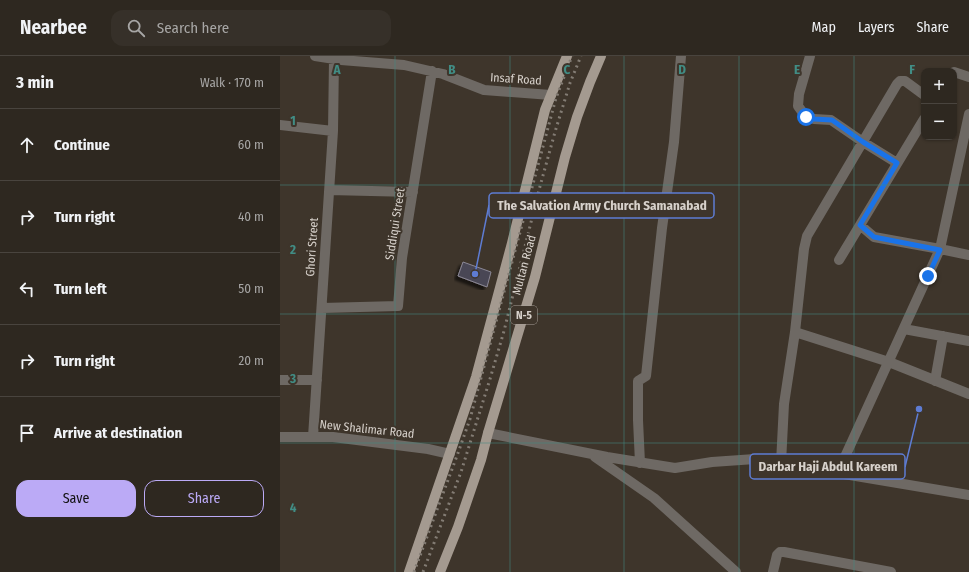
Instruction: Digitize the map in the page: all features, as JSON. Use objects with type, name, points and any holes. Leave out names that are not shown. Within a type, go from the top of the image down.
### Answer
[{"type":"main road","name":"Multan Road","points":[[409,572],[476,377],[512,243],[545,110],[567,56]]},
{"type":"main road","name":"Multan Road","points":[[440,572],[458,527],[479,467],[535,277],[565,157],[577,117],[601,56]]},
{"type":"street","name":"Insaf Road","points":[[315,56],[334,59],[367,59],[404,65],[443,74],[484,90],[551,95]]},
{"type":"street","points":[[640,462],[638,380],[646,376],[662,228],[674,142],[681,56]]},
{"type":"street","points":[[810,56],[799,94],[798,106],[806,117],[832,120],[863,142],[897,163]]},
{"type":"street","name":"Ghori Street","points":[[313,437],[333,131],[334,59]]},
{"type":"street","name":"Siddiqui Street","points":[[322,308],[398,306],[402,258],[432,71]]},
{"type":"street","points":[[957,73],[969,77]]},
{"type":"street","points":[[781,462],[784,404],[795,332],[804,249],[807,236],[897,84],[900,81],[905,81],[921,93]]},
{"type":"street","points":[[838,472],[940,250],[966,147],[969,114]]},
{"type":"street","points":[[839,260],[921,124]]},
{"type":"street","points":[[280,125],[333,131]]},
{"type":"street","points":[[329,190],[413,192]]},
{"type":"street","points":[[860,225],[874,237],[969,255]]},
{"type":"street","points":[[904,329],[969,341]]},
{"type":"street","points":[[795,332],[889,362],[969,394]]},
{"type":"street","points":[[936,381],[943,336]]},
{"type":"street","points":[[280,380],[317,380]]},
{"type":"street","points":[[488,433],[592,454],[675,468],[712,462],[754,459],[802,465],[969,494]]},
{"type":"street","name":"New Shalimar Road","points":[[280,437],[333,437],[428,449],[450,454]]},
{"type":"street","points":[[592,454],[654,498],[736,572]]},
{"type":"street","points":[[773,572],[777,555],[780,552],[784,552],[891,572]]},
{"type":"building","points":[[463,262],[491,272],[487,287],[458,276]]},
{"type":"railway","points":[[414,572],[470,419],[556,98],[572,56]]},
{"type":"railway","points":[[423,572],[461,472],[490,379],[504,331],[555,132],[570,83],[581,56]]},
{"type":"place","name":"The Salvation Army Church Samanabad","points":[[475,274]]},
{"type":"place","name":"Darbar Haji Abdul Kareem","points":[[919,409]]},
{"type":"route","points":[[806,117],[832,120],[863,142],[897,163],[860,225],[874,237],[940,250],[928,276]]}]
